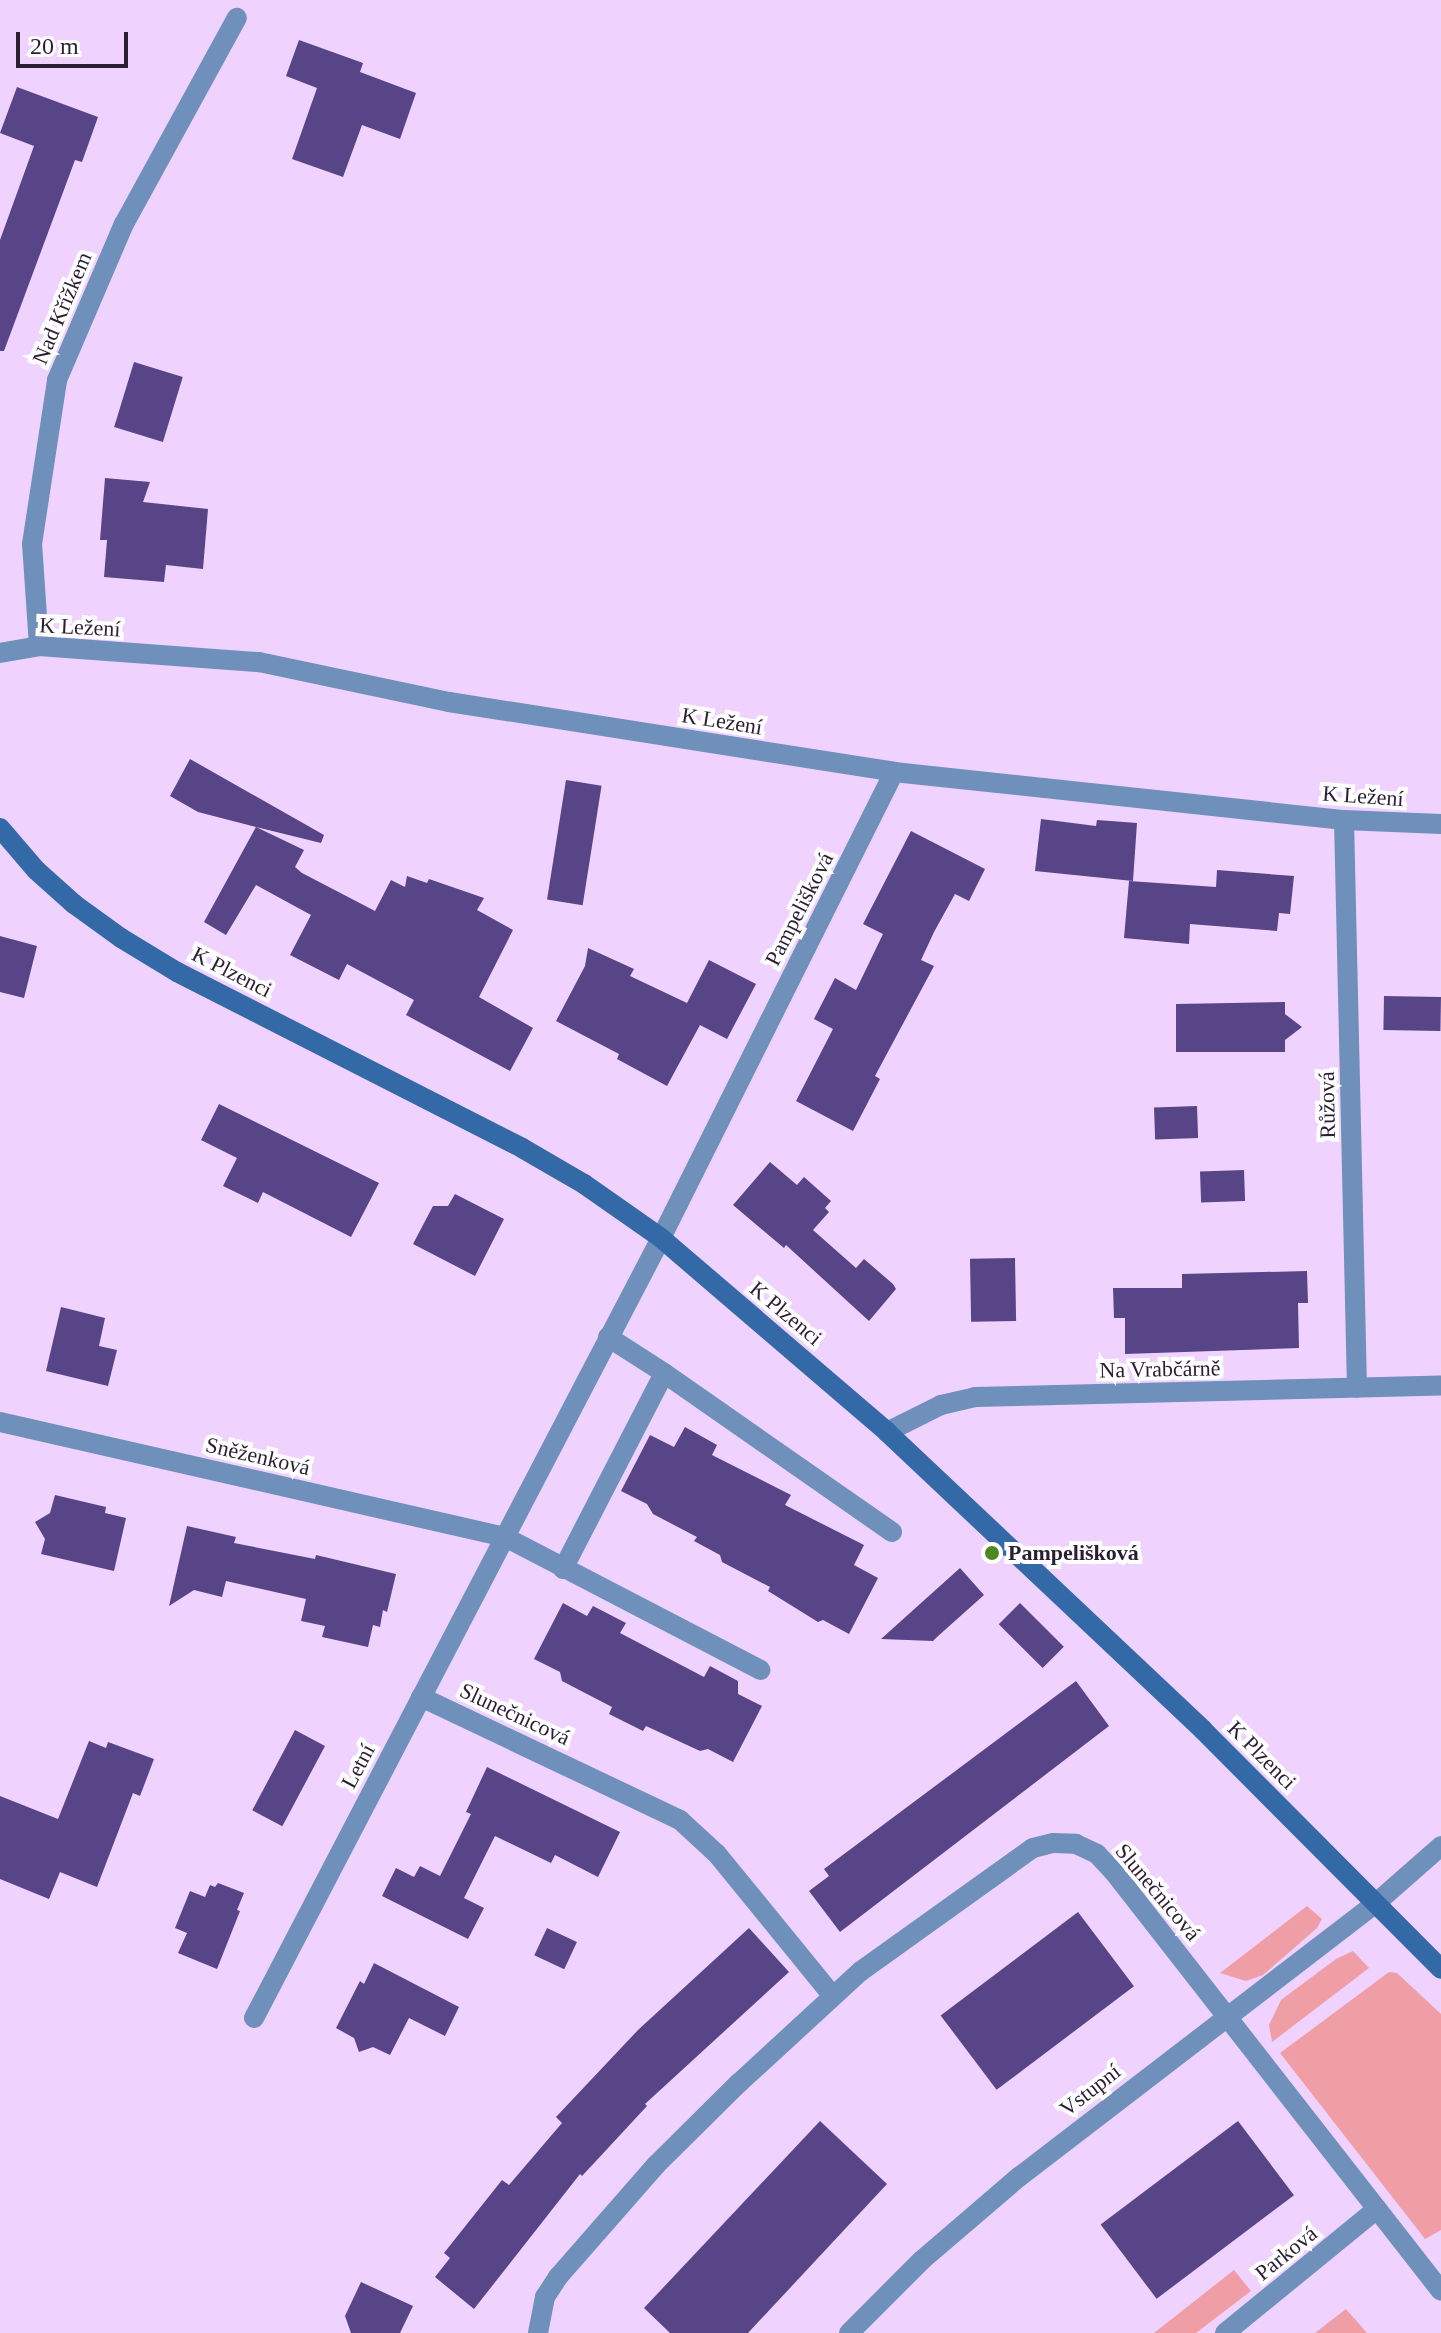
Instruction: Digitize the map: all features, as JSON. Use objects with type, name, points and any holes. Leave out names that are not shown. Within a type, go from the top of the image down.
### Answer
[{"type":"street","name":"Nad Křížkem","points":[[39,646],[32,544],[57,380],[124,224],[237,18]]},
{"type":"street","name":"K Ležení","points":[[0,653],[39,646],[259,662],[449,702],[894,772],[1344,820],[1441,824]]},
{"type":"street","name":"Pampelišková","points":[[661,1238],[894,772]]},
{"type":"street","name":"Růžová","points":[[1344,820],[1357,1388]]},
{"type":"street","name":"K Plzenci","points":[[0,828],[64,896],[121,938],[177,972],[522,1148],[584,1184],[661,1238],[887,1432],[1203,1730],[1441,1969]]},
{"type":"street","name":"Letní","points":[[254,2018],[661,1238]]},
{"type":"street","points":[[608,1337],[892,1532]]},
{"type":"street","points":[[563,1569],[664,1373]]},
{"type":"street","name":"Na Vrabčárně","points":[[887,1432],[941,1405],[975,1397],[1441,1386]]},
{"type":"street","name":"Sněženková","points":[[0,1422],[505,1537]]},
{"type":"street","points":[[505,1537],[761,1670]]},
{"type":"street","name":"Slunečnicová","points":[[421,1697],[680,1820],[717,1854],[833,1996]]},
{"type":"street","name":"Slunečnicová","points":[[538,2333],[545,2297],[616,2210],[718,2103],[861,1971],[1033,1848],[1053,1843],[1076,1844],[1097,1854],[1114,1872],[1441,2291]]},
{"type":"street","name":"Vstupní","points":[[849,2333],[922,2260],[1019,2177],[1375,1904],[1441,1846]]},
{"type":"street","name":"Parková","points":[[1225,2333],[1377,2209]]},
{"type":"shaded area","points":[[1307,1906],[1322,1919],[1317,1928],[1263,1975],[1246,1981],[1220,1973]]},
{"type":"shaded area","points":[[1353,1951],[1369,1968],[1272,2042],[1269,2025],[1281,2000],[1336,1959]]},
{"type":"shaded area","points":[[1389,1972],[1397,1973],[1441,2014],[1441,2230],[1425,2239],[1280,2053]]},
{"type":"shaded area","points":[[1234,2270],[1251,2291],[1196,2333],[1154,2333]]},
{"type":"shaded area","points":[[1346,2309],[1367,2333],[1315,2333]]},
{"type":"building","points":[[299,40],[363,63],[360,72],[416,93],[400,139],[362,125],[343,177],[292,159],[317,88],[286,76]]},
{"type":"building","points":[[17,87],[98,117],[82,162],[75,160],[4,351],[0,351],[0,240],[34,146],[0,133]]},
{"type":"building","points":[[134,362],[183,377],[163,442],[114,427]]},
{"type":"building","points":[[105,478],[150,482],[143,502],[208,509],[203,569],[166,565],[164,582],[104,577],[107,540],[100,540]]},
{"type":"building","points":[[190,759],[324,835],[321,843],[198,812],[170,796]]},
{"type":"building","points":[[566,780],[602,786],[583,905],[547,900]]},
{"type":"building","points":[[1041,819],[1096,826],[1097,820],[1137,823],[1133,881],[1035,871]]},
{"type":"building","points":[[256,827],[304,850],[295,867],[302,873],[375,911],[391,880],[405,887],[407,876],[427,883],[429,879],[484,898],[477,910],[513,930],[479,997],[533,1028],[510,1071],[406,1015],[414,1000],[347,964],[339,980],[290,955],[311,915],[256,885],[226,935],[204,922]]},
{"type":"building","points":[[911,831],[985,869],[969,901],[955,894],[934,932],[921,960],[934,966],[875,1076],[880,1079],[853,1131],[796,1101],[833,1029],[814,1019],[835,978],[856,990],[883,934],[863,924]]},
{"type":"building","points":[[1217,870],[1294,876],[1290,914],[1279,913],[1277,931],[1190,924],[1189,944],[1124,938],[1129,881],[1216,887]]},
{"type":"building","points":[[0,936],[37,946],[24,998],[0,992]]},
{"type":"building","points":[[588,948],[634,969],[630,976],[687,1003],[709,960],[756,984],[727,1039],[700,1025],[667,1086],[617,1059],[619,1054],[556,1021],[585,966]]},
{"type":"building","points":[[1384,996],[1441,997],[1440,1031],[1383,1030]]},
{"type":"building","points":[[1285,1002],[1285,1014],[1302,1027],[1285,1040],[1285,1052],[1176,1052],[1176,1004]]},
{"type":"building","points":[[219,1104],[379,1183],[351,1237],[263,1192],[258,1203],[223,1186],[237,1158],[201,1140]]},
{"type":"building","points":[[1197,1106],[1198,1138],[1155,1139],[1154,1108]]},
{"type":"building","points":[[770,1162],[797,1185],[804,1177],[831,1201],[825,1208],[829,1212],[813,1230],[856,1268],[864,1259],[893,1284],[896,1289],[869,1321],[786,1245],[784,1248],[733,1205]]},
{"type":"building","points":[[1244,1170],[1245,1201],[1201,1203],[1200,1172]]},
{"type":"building","points":[[455,1194],[504,1219],[475,1276],[413,1244],[433,1206],[448,1206]]},
{"type":"building","points":[[1015,1258],[1016,1321],[971,1322],[970,1259]]},
{"type":"building","points":[[1307,1271],[1308,1303],[1298,1303],[1299,1348],[1125,1354],[1125,1318],[1114,1318],[1113,1288],[1182,1288],[1182,1274]]},
{"type":"building","points":[[61,1307],[105,1318],[99,1346],[117,1350],[108,1386],[46,1371]]},
{"type":"building","points":[[685,1427],[717,1445],[712,1455],[791,1495],[785,1505],[864,1545],[854,1565],[878,1578],[849,1634],[823,1620],[818,1622],[768,1591],[770,1587],[722,1562],[720,1555],[694,1541],[697,1537],[653,1514],[647,1504],[621,1491],[650,1435],[674,1447]]},
{"type":"building","points":[[55,1495],[106,1507],[105,1513],[126,1518],[114,1571],[41,1554],[45,1539],[35,1522],[50,1513]]},
{"type":"building","points":[[187,1526],[236,1537],[234,1543],[315,1559],[316,1555],[396,1574],[380,1627],[373,1625],[368,1647],[322,1637],[325,1626],[301,1621],[306,1599],[226,1581],[222,1597],[194,1590],[169,1606]]},
{"type":"building","points":[[960,1568],[984,1595],[933,1641],[881,1639]]},
{"type":"building","points":[[563,1603],[587,1616],[593,1606],[626,1623],[620,1633],[704,1677],[710,1666],[738,1681],[738,1694],[762,1706],[733,1762],[708,1749],[700,1751],[646,1726],[643,1731],[609,1714],[612,1707],[562,1681],[560,1672],[534,1659]]},
{"type":"building","points":[[1020,1603],[1064,1647],[1043,1668],[999,1624]]},
{"type":"building","points":[[1076,1681],[1109,1726],[840,1932],[809,1891],[829,1876],[824,1869]]},
{"type":"building","points":[[295,1730],[325,1746],[282,1826],[252,1810]]},
{"type":"building","points":[[89,1741],[106,1748],[108,1742],[154,1759],[140,1796],[133,1793],[97,1887],[60,1872],[49,1899],[0,1879],[0,1796],[58,1819]]},
{"type":"building","points":[[487,1767],[620,1832],[598,1877],[555,1855],[551,1863],[495,1836],[464,1898],[484,1908],[468,1939],[382,1896],[396,1868],[414,1877],[420,1866],[440,1876],[471,1814],[466,1812]]},
{"type":"building","points":[[218,1883],[244,1893],[217,1969],[178,1953],[187,1933],[175,1928],[190,1891],[205,1897],[210,1885],[215,1887]]},
{"type":"building","points":[[1078,1912],[1134,1986],[997,2090],[941,2016]]},
{"type":"building","points":[[547,1928],[577,1942],[564,1969],[534,1955]]},
{"type":"building","points":[[749,1928],[789,1972],[645,2104],[647,2106],[596,2161],[582,2176],[580,2174],[474,2309],[435,2277],[450,2258],[444,2253],[502,2180],[509,2185],[562,2123],[556,2117],[638,2030]]},
{"type":"building","points":[[374,1963],[459,2007],[445,2036],[409,2018],[390,2055],[373,2047],[359,2052],[354,2038],[336,2028],[360,1981],[364,1984]]},
{"type":"building","points":[[820,2121],[887,2184],[748,2333],[670,2333],[644,2308]]},
{"type":"building","points":[[1238,2121],[1294,2195],[1157,2299],[1101,2225]]},
{"type":"building","points":[[361,2282],[413,2306],[400,2333],[351,2333],[345,2316]]},
{"type":"place","name":"Pampelišková","points":[[992,1553]]}]
